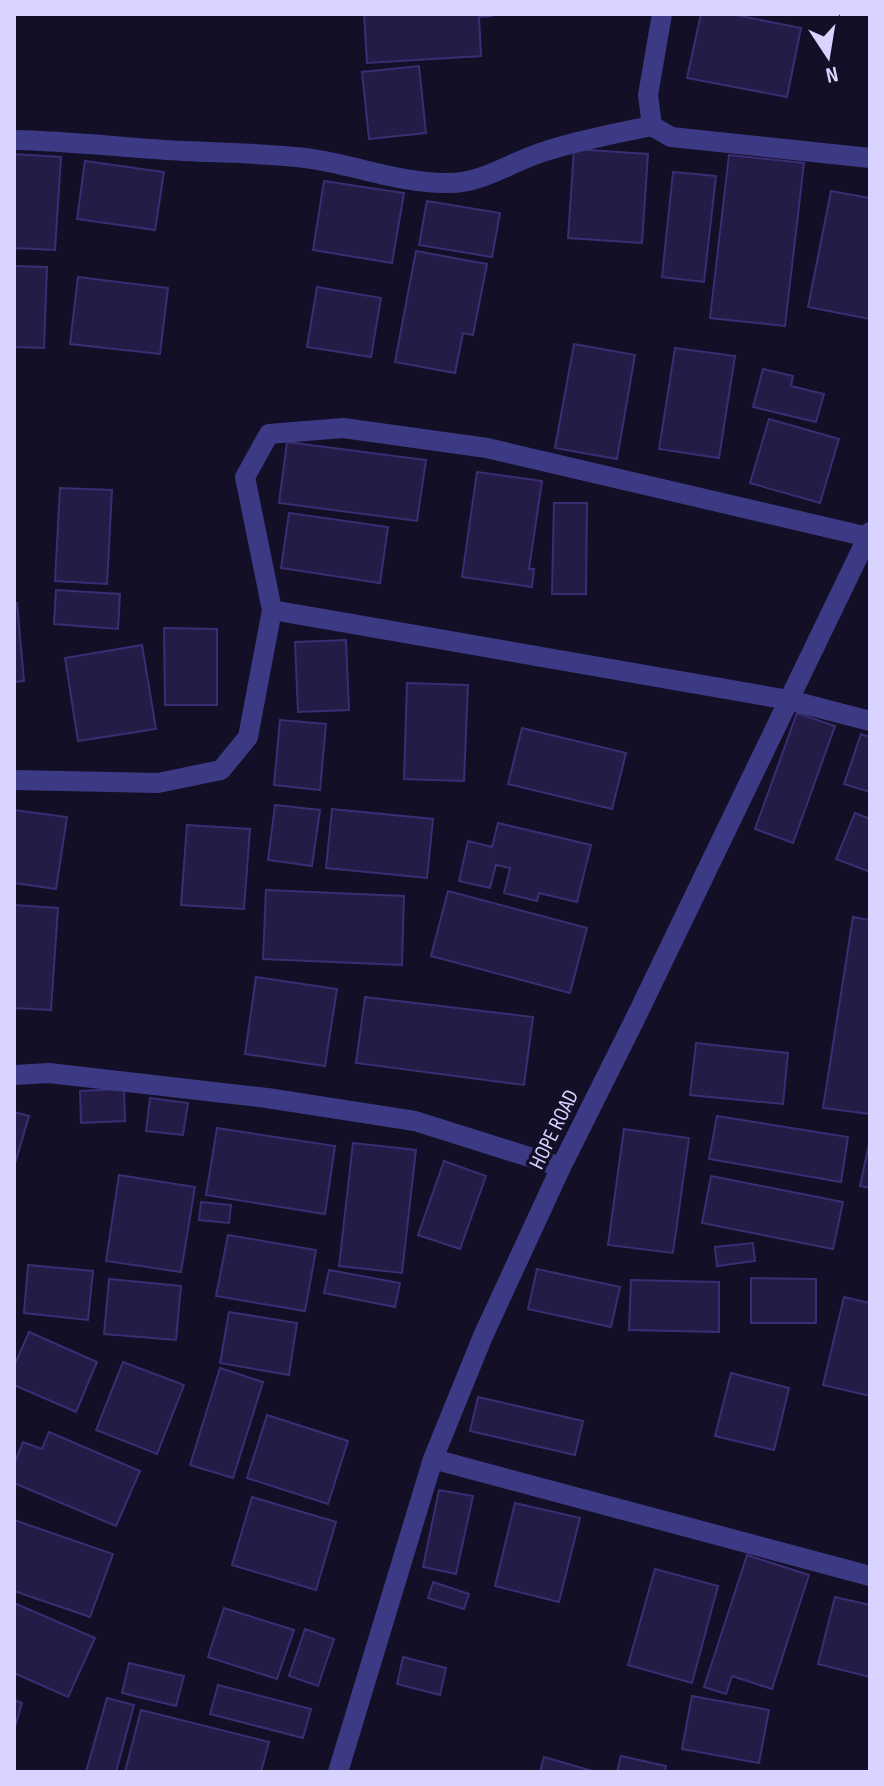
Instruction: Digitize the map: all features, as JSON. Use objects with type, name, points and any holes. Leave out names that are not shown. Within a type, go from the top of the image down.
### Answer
[{"type":"street","points":[[652,126],[648,95],[662,14]]},
{"type":"street","points":[[14,140],[291,156],[346,164],[398,179],[448,184],[477,181],[545,151],[652,126],[671,137],[870,158]]},
{"type":"street","points":[[14,780],[158,783],[221,770],[248,737],[272,610],[245,477],[269,434],[343,428],[487,448],[869,534]]},
{"type":"street","name":"HOPE ROAD","points":[[338,1772],[433,1459],[483,1336],[561,1167],[869,534]]},
{"type":"street","points":[[272,610],[789,700],[870,721]]},
{"type":"street","points":[[14,1075],[49,1073],[267,1098],[415,1121],[561,1167]]},
{"type":"street","points":[[433,1459],[870,1576]]},
{"type":"building","points":[[364,14],[492,16],[479,17],[481,56],[367,63]]},
{"type":"building","points":[[701,14],[731,14],[801,28],[787,97],[687,78]]},
{"type":"building","points":[[419,66],[426,133],[369,139],[362,72]]},
{"type":"building","points":[[574,149],[648,154],[642,243],[568,238]]},
{"type":"building","points":[[14,154],[61,157],[55,250],[14,248]]},
{"type":"building","points":[[729,155],[804,163],[785,326],[710,318]]},
{"type":"building","points":[[85,161],[164,172],[155,230],[77,219]]},
{"type":"building","points":[[673,172],[716,176],[704,282],[662,277]]},
{"type":"building","points":[[324,181],[404,193],[392,263],[313,250]]},
{"type":"building","points":[[831,191],[870,198],[870,319],[808,307]]},
{"type":"building","points":[[427,201],[500,213],[492,257],[419,245]]},
{"type":"building","points":[[416,251],[487,264],[473,335],[463,333],[455,373],[395,362]]},
{"type":"building","points":[[14,266],[47,267],[44,348],[14,347]]},
{"type":"building","points":[[78,277],[168,288],[160,354],[70,344]]},
{"type":"building","points":[[317,287],[381,298],[371,357],[307,347]]},
{"type":"building","points":[[574,344],[635,355],[617,459],[555,448]]},
{"type":"building","points":[[675,348],[735,356],[719,458],[659,449]]},
{"type":"building","points":[[763,369],[793,376],[791,386],[824,394],[816,422],[753,407]]},
{"type":"building","points":[[769,419],[839,439],[820,503],[750,483]]},
{"type":"building","points":[[287,442],[426,460],[417,521],[279,503]]},
{"type":"building","points":[[477,472],[542,481],[529,569],[534,569],[532,587],[462,577]]},
{"type":"building","points":[[60,488],[112,490],[107,584],[55,581]]},
{"type":"building","points":[[554,503],[587,503],[586,594],[552,594]]},
{"type":"building","points":[[289,513],[388,527],[380,583],[281,568]]},
{"type":"building","points":[[56,590],[120,594],[118,629],[54,624]]},
{"type":"building","points":[[17,603],[24,681],[14,682],[14,604]]},
{"type":"building","points":[[164,628],[217,629],[217,705],[165,705]]},
{"type":"building","points":[[346,640],[349,710],[298,712],[295,642]]},
{"type":"building","points":[[142,645],[156,729],[78,741],[65,658]]},
{"type":"building","points":[[407,683],[468,685],[464,781],[404,779]]},
{"type":"building","points":[[797,713],[835,726],[793,843],[755,829]]},
{"type":"building","points":[[280,720],[326,724],[320,790],[274,785]]},
{"type":"building","points":[[522,728],[626,753],[612,809],[508,784]]},
{"type":"building","points":[[861,734],[870,737],[870,792],[844,784]]},
{"type":"building","points":[[275,805],[320,810],[312,866],[268,860]]},
{"type":"building","points":[[332,809],[433,819],[427,878],[326,868]]},
{"type":"building","points":[[14,810],[67,817],[56,889],[14,883]]},
{"type":"building","points":[[855,813],[870,819],[870,872],[836,859]]},
{"type":"building","points":[[498,823],[591,845],[577,902],[539,893],[537,901],[504,893],[510,868],[496,865],[490,888],[459,881],[468,841],[492,847]]},
{"type":"building","points":[[187,825],[250,829],[244,909],[181,905]]},
{"type":"building","points":[[266,890],[404,896],[402,965],[263,959]]},
{"type":"building","points":[[448,891],[587,928],[570,993],[431,956]]},
{"type":"building","points":[[14,905],[58,908],[51,1010],[14,1008]]},
{"type":"building","points":[[853,917],[870,920],[870,1114],[823,1108]]},
{"type":"building","points":[[256,977],[337,989],[325,1066],[245,1054]]},
{"type":"building","points":[[365,997],[533,1017],[524,1085],[356,1063]]},
{"type":"building","points":[[696,1043],[788,1053],[783,1104],[690,1095]]},
{"type":"building","points":[[124,1089],[125,1121],[81,1123],[80,1091]]},
{"type":"building","points":[[150,1098],[188,1103],[183,1135],[146,1131]]},
{"type":"building","points":[[14,1112],[29,1116],[14,1167]]},
{"type":"building","points":[[717,1116],[848,1137],[841,1182],[709,1159]]},
{"type":"building","points":[[217,1128],[335,1146],[325,1214],[206,1195]]},
{"type":"building","points":[[624,1129],[689,1138],[673,1253],[608,1245]]},
{"type":"building","points":[[870,1139],[870,1188],[860,1186]]},
{"type":"building","points":[[353,1143],[416,1150],[402,1273],[339,1266]]},
{"type":"building","points":[[444,1161],[486,1176],[460,1249],[418,1235]]},
{"type":"building","points":[[119,1175],[195,1187],[181,1272],[106,1261]]},
{"type":"building","points":[[711,1176],[843,1202],[833,1249],[702,1223]]},
{"type":"building","points":[[201,1202],[231,1205],[229,1223],[199,1220]]},
{"type":"building","points":[[228,1235],[316,1250],[305,1311],[216,1296]]},
{"type":"building","points":[[753,1243],[755,1261],[717,1266],[715,1247]]},
{"type":"building","points":[[28,1265],[93,1271],[88,1320],[24,1313]]},
{"type":"building","points":[[537,1269],[620,1287],[611,1327],[528,1309]]},
{"type":"building","points":[[329,1270],[400,1283],[395,1307],[324,1293]]},
{"type":"building","points":[[751,1278],[816,1279],[816,1323],[751,1323]]},
{"type":"building","points":[[109,1279],[181,1286],[176,1340],[104,1334]]},
{"type":"building","points":[[631,1280],[719,1282],[719,1332],[629,1330]]},
{"type":"building","points":[[844,1297],[870,1303],[870,1396],[823,1385]]},
{"type":"building","points":[[229,1312],[297,1323],[289,1375],[220,1363]]},
{"type":"building","points":[[29,1332],[97,1362],[76,1412],[14,1385],[14,1366]]},
{"type":"building","points":[[123,1362],[184,1385],[157,1454],[96,1430]]},
{"type":"building","points":[[220,1368],[263,1382],[233,1478],[190,1465]]},
{"type":"building","points":[[731,1373],[789,1388],[774,1450],[715,1436]]},
{"type":"building","points":[[478,1397],[583,1421],[575,1455],[470,1431]]},
{"type":"building","points":[[267,1415],[348,1441],[328,1504],[247,1478]]},
{"type":"building","points":[[49,1432],[140,1471],[116,1526],[14,1483],[14,1464],[23,1442],[42,1449]]},
{"type":"building","points":[[439,1490],[473,1496],[456,1574],[423,1567]]},
{"type":"building","points":[[252,1497],[336,1522],[316,1590],[232,1565]]},
{"type":"building","points":[[515,1503],[580,1518],[559,1602],[495,1586]]},
{"type":"building","points":[[14,1520],[113,1554],[90,1617],[14,1591]]},
{"type":"building","points":[[747,1555],[809,1575],[772,1689],[732,1676],[726,1694],[704,1687]]},
{"type":"building","points":[[655,1569],[718,1586],[692,1683],[628,1665]]},
{"type":"building","points":[[433,1582],[469,1594],[464,1609],[428,1598]]},
{"type":"building","points":[[835,1597],[870,1605],[870,1677],[818,1664]]},
{"type":"building","points":[[14,1603],[95,1638],[68,1697],[14,1673]]},
{"type":"building","points":[[224,1608],[294,1630],[277,1679],[208,1657]]},
{"type":"building","points":[[305,1629],[334,1639],[318,1686],[289,1676]]},
{"type":"building","points":[[403,1657],[446,1668],[440,1695],[397,1684]]},
{"type":"building","points":[[129,1663],[184,1676],[176,1706],[122,1693]]},
{"type":"building","points":[[218,1685],[311,1709],[303,1738],[210,1714]]},
{"type":"building","points":[[692,1696],[769,1710],[759,1763],[682,1749]]},
{"type":"building","points":[[107,1698],[134,1705],[116,1772],[86,1772]]},
{"type":"building","points":[[14,1700],[22,1703],[14,1730]]},
{"type":"building","points":[[141,1710],[269,1742],[261,1772],[125,1772]]},
{"type":"building","points":[[621,1756],[666,1766],[665,1772],[617,1772]]},
{"type":"building","points":[[544,1757],[596,1772],[540,1772]]}]
